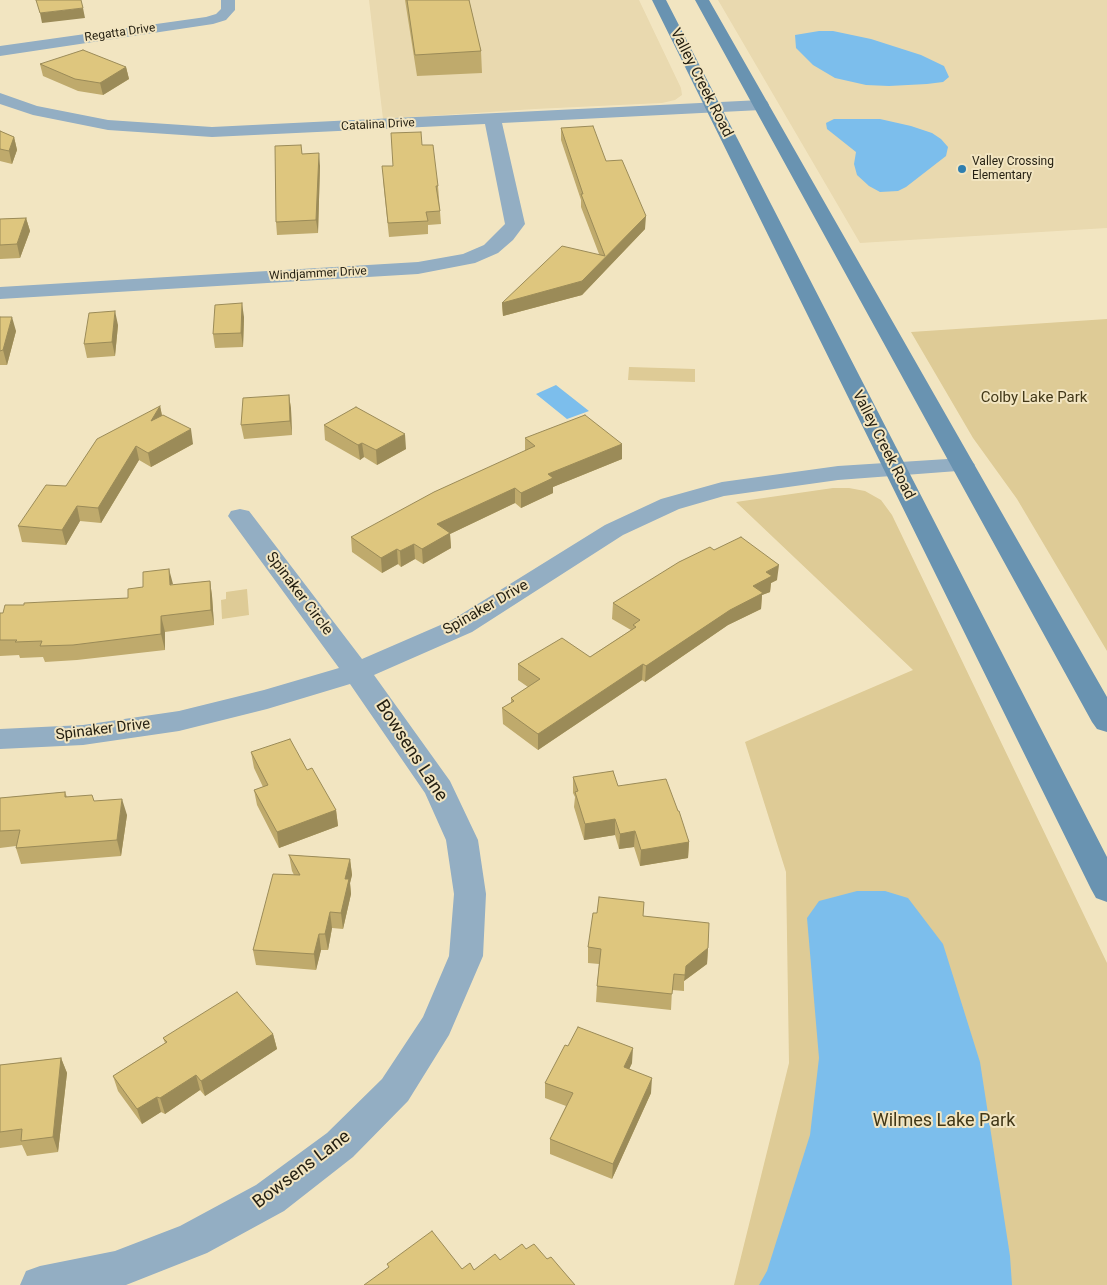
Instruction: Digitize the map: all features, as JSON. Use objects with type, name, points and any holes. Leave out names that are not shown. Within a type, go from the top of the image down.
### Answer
[{"type":"main road","name":"Valley Creek Road","points":[[659,0],[1107,889]]},
{"type":"main road","points":[[702,0],[1107,722]]},
{"type":"street","name":"Regatta Drive","points":[[0,50],[208,21],[221,16],[228,10],[228,0]]},
{"type":"street","name":"Catalina Drive","points":[[0,98],[33,110],[108,125],[212,132],[760,106]]},
{"type":"street","name":"Windjammer Drive","points":[[0,293],[418,268],[468,258],[491,249],[506,236],[515,224],[493,119]]},
{"type":"street","name":"Spinaker Drive","points":[[0,739],[83,735],[179,721],[267,699],[358,672],[462,626],[614,530],[670,504],[722,489],[789,478],[963,465]]},
{"type":"street","name":"Spinaker Circle","points":[[240,516],[358,672]]},
{"type":"street","name":"Bowsens Lane","points":[[40,1285],[115,1270],[194,1240],[270,1198],[340,1145],[395,1090],[437,1025],[466,956],[470,894],[462,840],[439,788],[358,672]]},
{"type":"shaded area","points":[[369,0],[639,0],[681,88],[682,95],[675,100],[662,103],[383,119]]},
{"type":"shaded area","name":"Valley Crossing Elementary","points":[[718,0],[1107,0],[1107,228],[860,243]]},
{"type":"green space","name":"Colby Lake Park","points":[[1107,319],[1107,651],[1017,499],[973,438],[911,332]]},
{"type":"green space","points":[[629,367],[695,369],[695,382],[628,380]]},
{"type":"green space","name":"Wilmes Lake Park","points":[[833,488],[865,491],[881,500],[892,515],[1107,963],[1107,1285],[734,1285],[789,1063],[786,872],[745,742],[913,670],[736,502]]},
{"type":"green space","points":[[247,589],[249,615],[222,619],[221,600],[226,599],[226,592]]},
{"type":"water","points":[[833,31],[871,39],[921,55],[944,66],[949,77],[943,82],[889,86],[866,85],[835,78],[813,65],[796,48],[795,35]]},
{"type":"water","points":[[834,119],[880,119],[911,126],[932,133],[941,139],[948,147],[946,156],[906,187],[898,191],[880,192],[869,186],[857,175],[854,164],[856,152],[827,129],[826,123]]},
{"type":"water","points":[[556,385],[589,411],[567,419],[536,394]]},
{"type":"water","points":[[857,891],[885,891],[908,898],[943,944],[980,1062],[1010,1256],[1012,1285],[759,1285],[767,1271],[810,1135],[819,1058],[807,918],[819,901]]},
{"type":"building","points":[[36,0],[81,0],[83,8],[40,13]]},
{"type":"building","points":[[407,0],[469,0],[481,51],[415,55]]},
{"type":"building","points":[[83,50],[126,67],[100,83],[75,79],[40,64]]},
{"type":"building","points":[[593,126],[606,161],[622,160],[646,216],[582,281],[502,303],[562,246],[605,256],[581,194],[583,194],[561,128]]},
{"type":"building","points":[[0,131],[14,137],[9,151],[0,149]]},
{"type":"building","points":[[421,132],[422,145],[433,145],[440,211],[426,212],[428,221],[388,223],[382,166],[393,166],[391,133]]},
{"type":"building","points":[[301,145],[302,154],[319,153],[316,220],[276,222],[275,146]]},
{"type":"building","points":[[26,218],[17,244],[0,245],[0,219]]},
{"type":"building","points":[[242,303],[241,333],[213,334],[215,305]]},
{"type":"building","points":[[115,311],[112,342],[84,344],[89,313]]},
{"type":"building","points":[[0,317],[12,317],[3,350],[0,351]]},
{"type":"building","points":[[289,395],[290,421],[241,425],[243,398]]},
{"type":"building","points":[[160,406],[151,421],[163,415],[191,429],[148,453],[136,446],[98,508],[77,506],[62,530],[18,526],[46,485],[66,486],[97,439]]},
{"type":"building","points":[[356,407],[405,434],[376,450],[362,443],[358,445],[324,425]]},
{"type":"building","points":[[585,415],[622,444],[548,474],[553,478],[521,493],[515,488],[437,524],[450,533],[422,549],[414,544],[400,551],[397,549],[381,558],[351,537],[434,492],[535,446],[525,438]]},
{"type":"building","points":[[741,537],[779,565],[766,572],[772,576],[753,586],[763,593],[730,610],[646,666],[643,664],[538,734],[502,708],[514,701],[511,698],[540,679],[518,664],[562,638],[590,657],[636,627],[633,625],[640,620],[613,603],[679,562],[710,547],[714,550]]},
{"type":"building","points":[[169,569],[170,585],[210,581],[211,610],[161,616],[161,634],[73,645],[40,646],[42,641],[15,642],[17,640],[0,640],[0,613],[3,613],[5,605],[128,598],[128,589],[143,587],[143,572]]},
{"type":"building","points":[[290,739],[307,770],[312,768],[336,810],[277,832],[254,790],[268,785],[251,752]]},
{"type":"building","points":[[613,771],[618,786],[666,779],[689,842],[641,850],[635,831],[620,834],[615,819],[585,824],[575,792],[578,791],[573,777]]},
{"type":"building","points":[[65,792],[65,797],[92,795],[94,801],[122,799],[117,840],[16,848],[20,830],[0,831],[0,798]]},
{"type":"building","points":[[289,855],[350,859],[345,879],[349,879],[341,913],[330,912],[325,934],[319,934],[314,954],[253,950],[273,874],[300,875]]},
{"type":"building","points":[[599,897],[644,902],[643,916],[709,923],[708,948],[686,966],[685,975],[674,974],[672,994],[597,986],[601,949],[588,947],[593,913],[597,913]]},
{"type":"building","points":[[237,992],[273,1034],[201,1081],[196,1075],[160,1098],[157,1097],[137,1109],[113,1076],[167,1042],[163,1038]]},
{"type":"building","points":[[578,1027],[633,1048],[624,1067],[652,1078],[613,1164],[550,1139],[573,1093],[545,1083],[565,1045],[568,1046]]},
{"type":"building","points":[[61,1058],[53,1137],[21,1141],[22,1129],[0,1132],[0,1065]]},
{"type":"building","points":[[432,1231],[462,1269],[470,1263],[474,1270],[495,1254],[500,1260],[522,1244],[526,1249],[534,1244],[547,1259],[551,1257],[575,1285],[364,1285],[389,1267],[387,1264]]},
{"type":"place","name":"Valley Crossing Elementary","points":[[962,169]]}]
